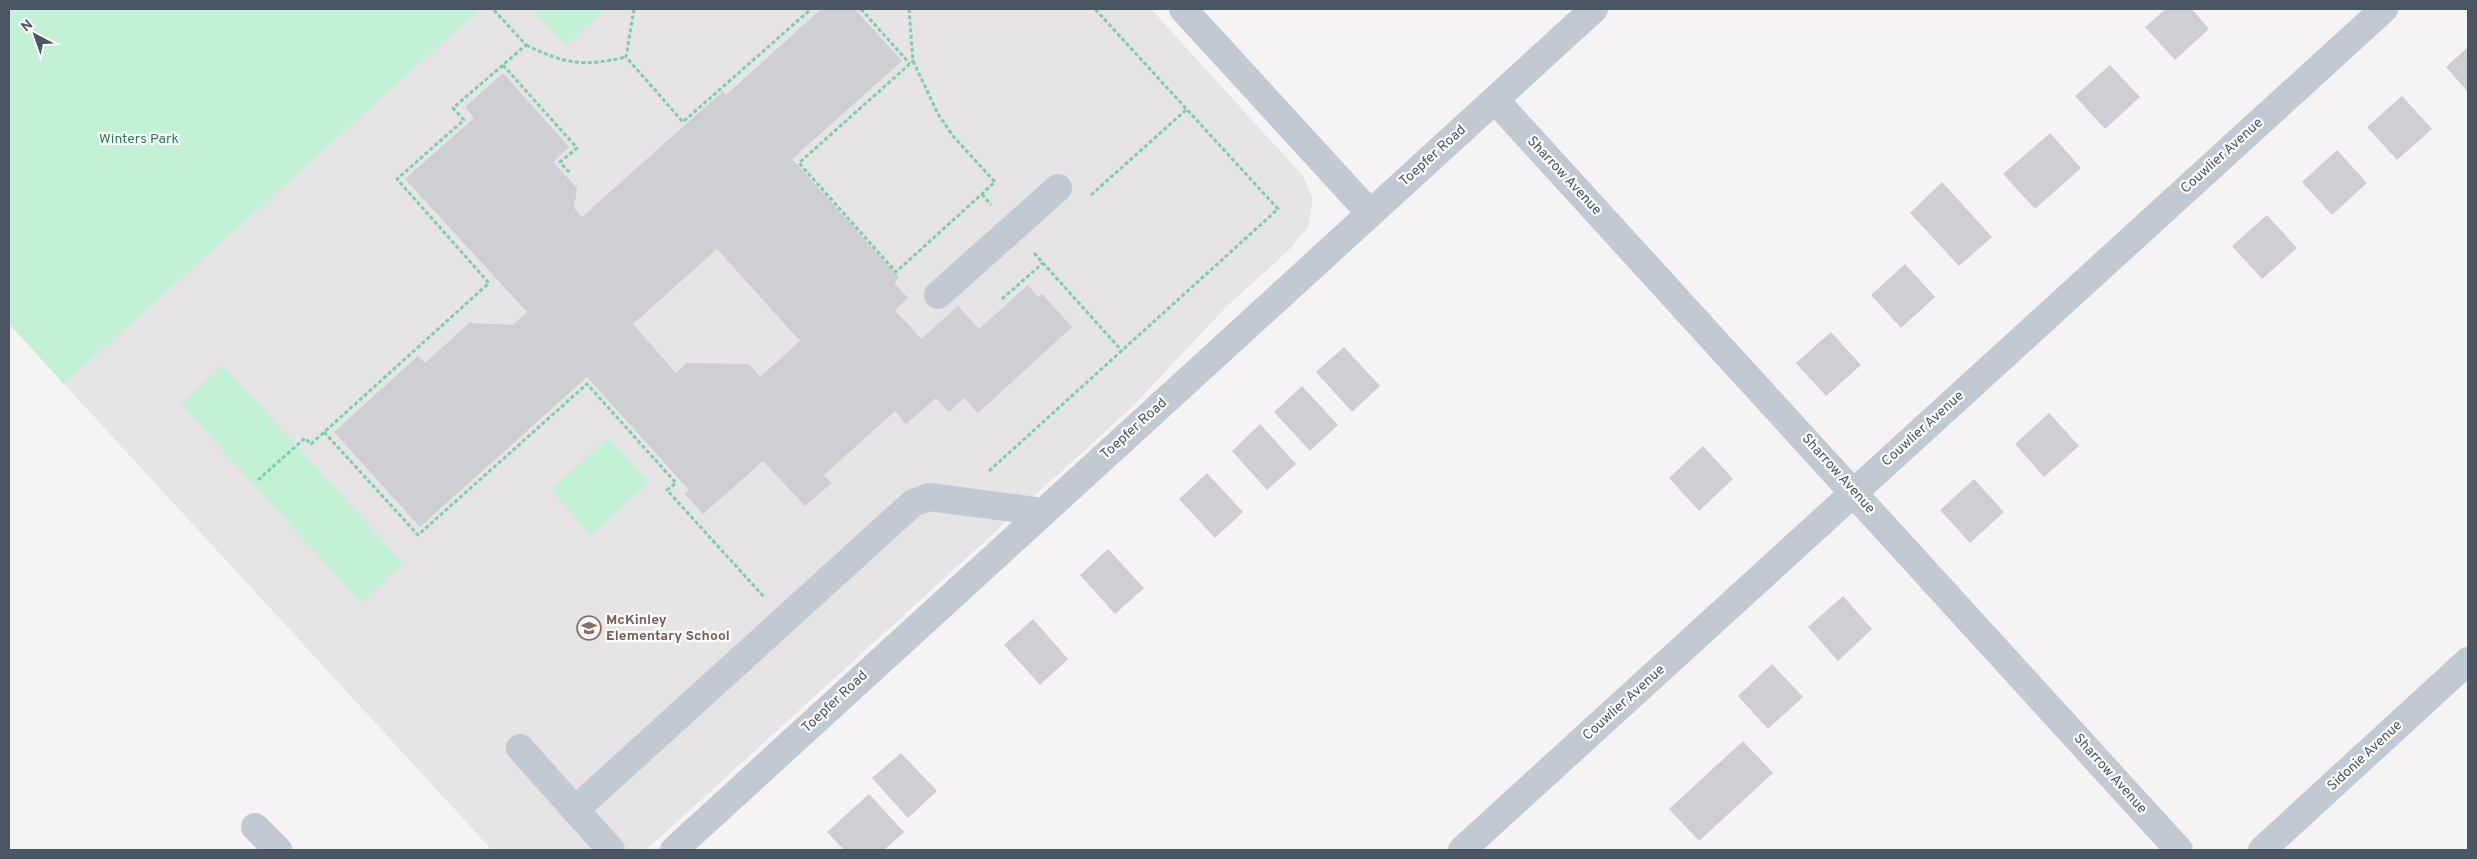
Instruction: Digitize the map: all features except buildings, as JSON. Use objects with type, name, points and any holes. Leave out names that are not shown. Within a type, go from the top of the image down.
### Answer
[{"type":"street","points":[[1184,9],[1370,213]]},
{"type":"street","name":"Toepfer Road","points":[[674,850],[1594,9]]},
{"type":"street","name":"Couwlier Avenue","points":[[1462,850],[2384,9]]},
{"type":"street","name":"Sharrow Avenue","points":[[1495,100],[2179,850]]},
{"type":"street","points":[[938,295],[1058,188]]},
{"type":"street","points":[[575,810],[913,503],[929,497],[1043,512]]},
{"type":"street","name":"Sidonie Avenue","points":[[2262,850],[2468,661]]},
{"type":"street","points":[[520,748],[611,850]]},
{"type":"street","points":[[255,827],[278,850]]},
{"type":"path","points":[[493,9],[526,45],[558,59],[582,64],[599,64],[626,57]]},
{"type":"path","points":[[626,57],[634,9]]},
{"type":"path","points":[[626,57],[683,122],[811,9]]},
{"type":"path","points":[[861,9],[912,62],[938,114],[954,136],[996,182],[896,272],[799,163],[912,62]]},
{"type":"path","points":[[909,9],[912,62]]},
{"type":"path","points":[[984,476],[1278,209],[1095,9]]},
{"type":"path","points":[[258,480],[305,438],[311,444],[489,283],[398,179],[464,120],[453,108],[526,45]]},
{"type":"path","points":[[503,65],[577,148],[560,162],[569,172]]},
{"type":"path","points":[[1090,196],[1187,109]]},
{"type":"path","points":[[982,194],[1122,351]]},
{"type":"path","points":[[1002,299],[1043,263]]},
{"type":"path","points":[[324,432],[418,535],[587,384],[676,483],[667,490],[766,600]]},
{"type":"shaded area","name":"McKinley Elementary School","points":[[480,9],[1151,9],[1303,176],[1313,199],[1308,227],[1290,249],[1226,307],[1134,405],[646,850],[492,850],[64,384]]},
{"type":"green space","name":"Winters Park","points":[[9,9],[480,9],[64,384],[9,324]]},
{"type":"green space","points":[[532,9],[605,9],[566,45]]},
{"type":"green space","points":[[223,365],[403,563],[361,603],[181,404]]},
{"type":"green space","points":[[608,438],[649,483],[590,535],[551,489]]},
{"type":"place","name":"McKinley Elementary School","points":[[589,628]]}]
